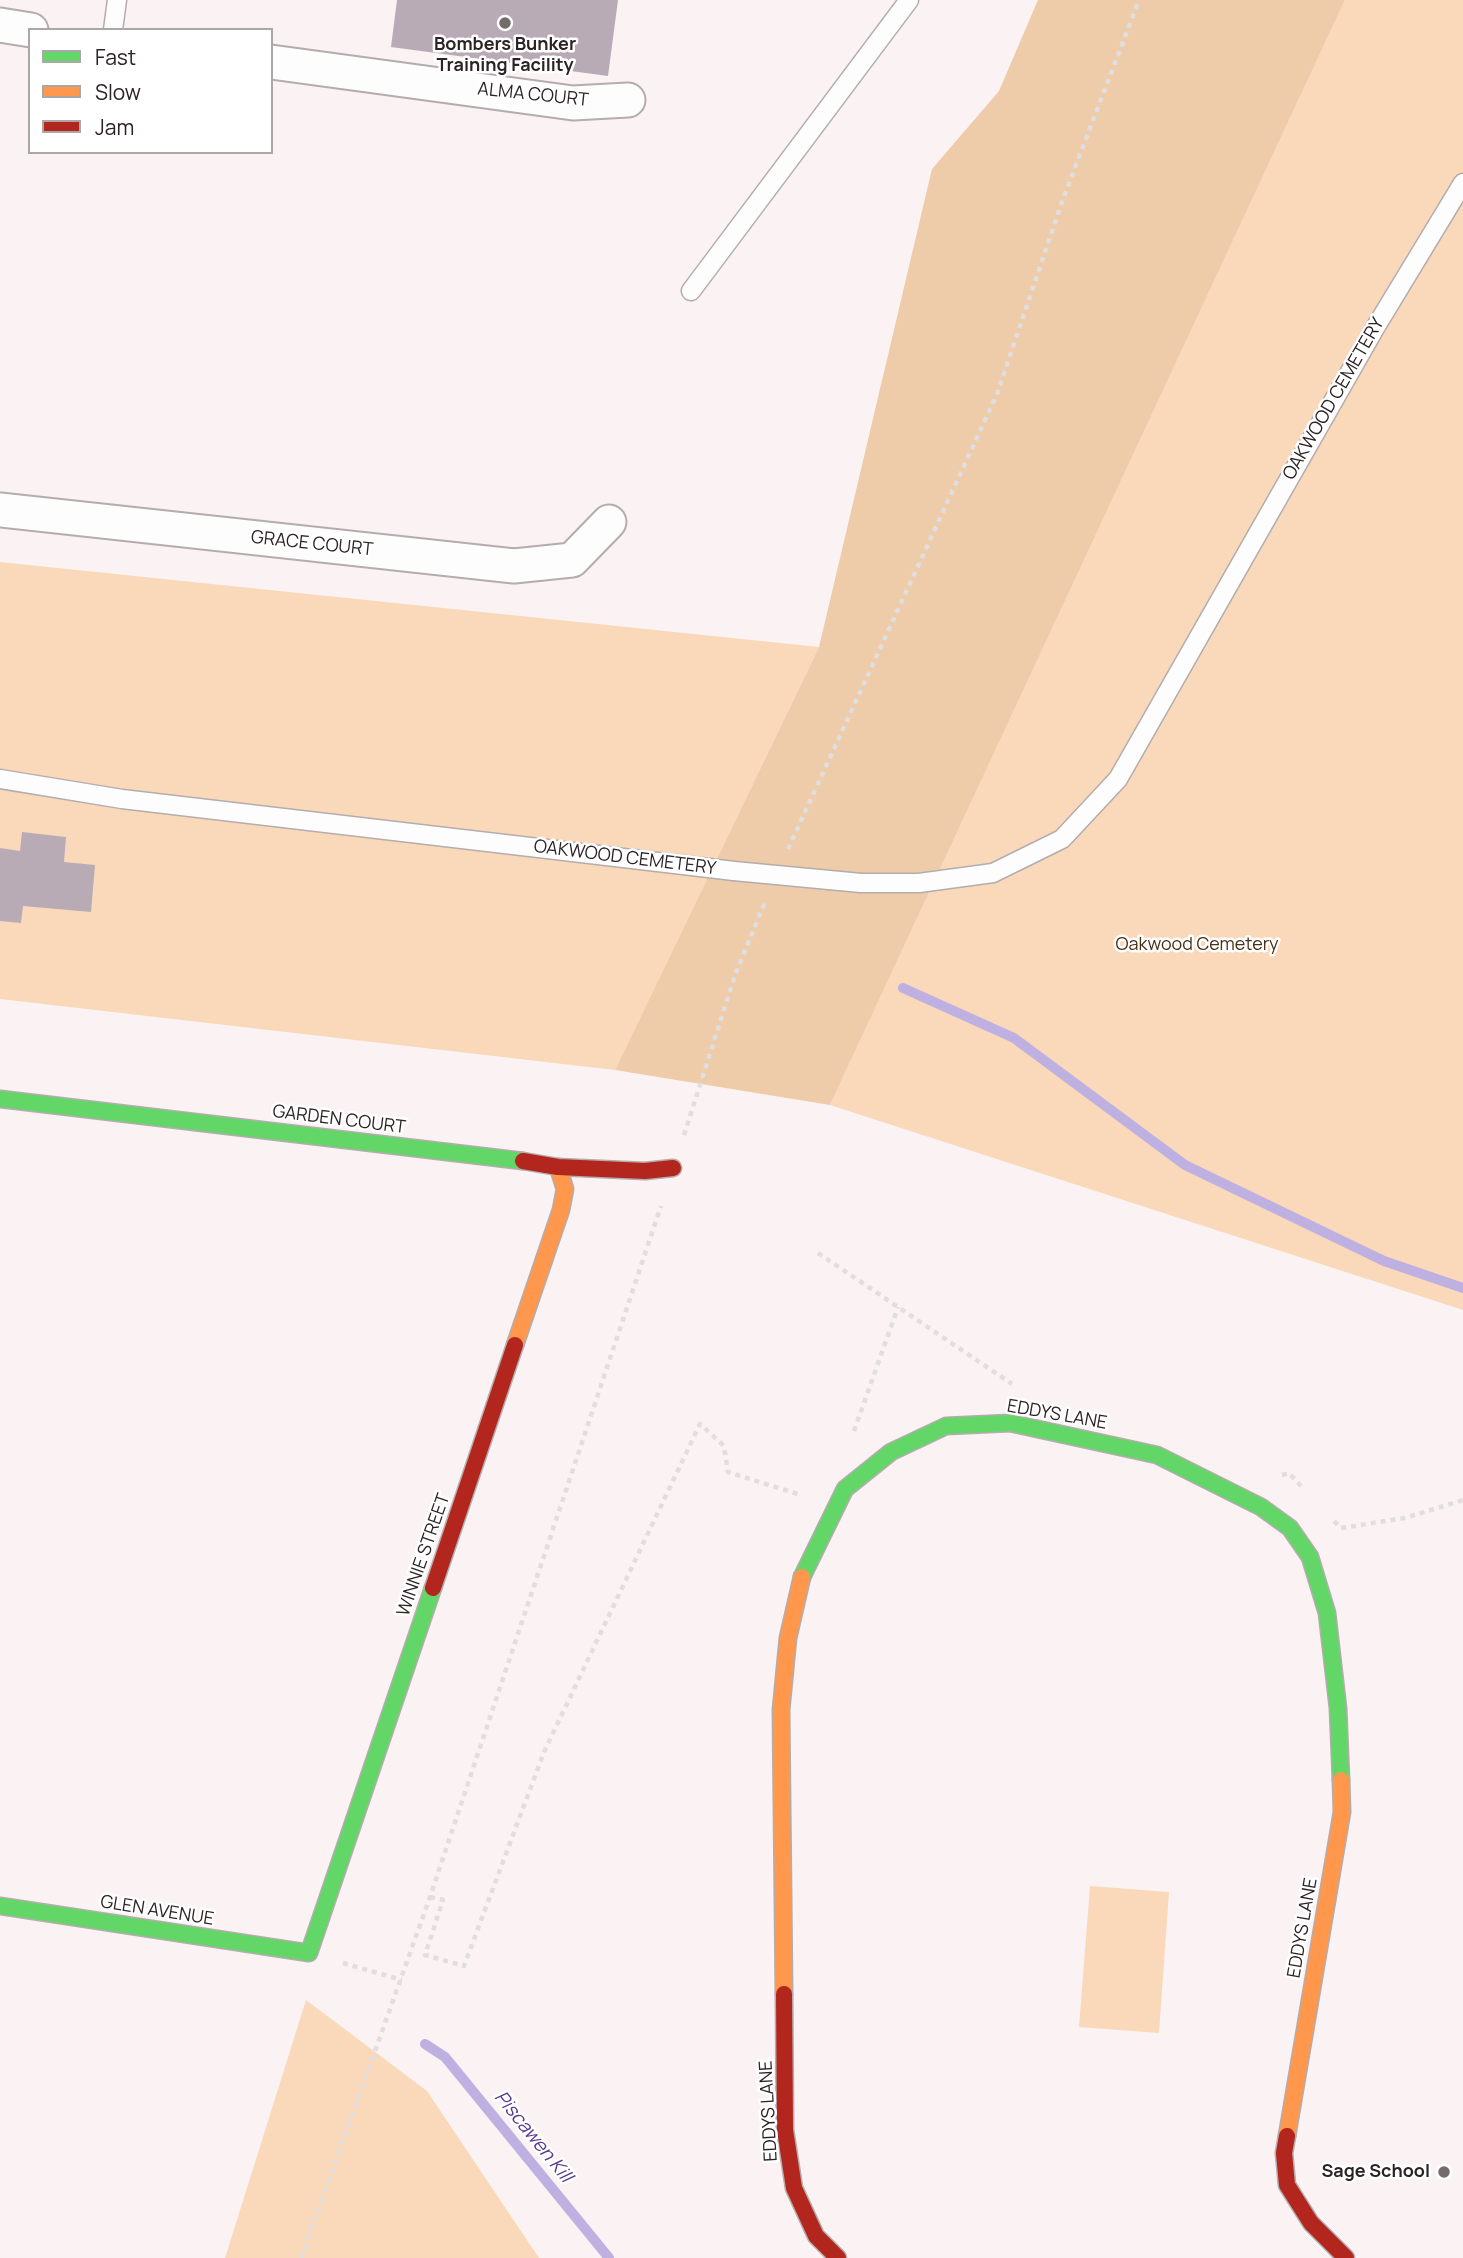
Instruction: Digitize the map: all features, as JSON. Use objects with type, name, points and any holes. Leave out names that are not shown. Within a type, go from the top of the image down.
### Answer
[{"type":"street","points":[[0,26],[28,30]]},
{"type":"street","name":"ALMA COURT","points":[[273,62],[573,103],[628,100]]},
{"type":"street","name":"GRACE COURT","points":[[0,510],[514,566],[572,560],[609,522]]},
{"type":"street","name":"GARDEN COURT","points":[[0,1099],[558,1167],[645,1171],[673,1168]]},
{"type":"street","name":"WINNIE STREET","points":[[309,1953],[561,1210],[565,1189],[558,1167]]},
{"type":"street","name":"EDDYS LANE","points":[[838,2258],[816,2236],[794,2188],[785,2130],[780,1710],[788,1638],[805,1566],[845,1489],[891,1452],[946,1426],[1010,1423],[1157,1455],[1261,1507],[1290,1528],[1310,1557],[1327,1613],[1338,1708],[1342,1812],[1284,2153],[1287,2185],[1311,2223],[1346,2258]]},
{"type":"street","name":"GLEN AVENUE","points":[[0,1906],[309,1953]]},
{"type":"lane","points":[[113,28],[117,0]]},
{"type":"lane","points":[[691,291],[909,0]]},
{"type":"lane","name":"OAKWOOD CEMETERY","points":[[0,779],[136,800],[734,871],[860,883],[919,883],[993,873],[1062,839],[1118,779],[1368,340],[1463,183]]},
{"type":"path","points":[[782,862],[997,394],[1063,199],[1139,0]]},
{"type":"path","points":[[301,2258],[402,1980],[735,975],[766,899]]},
{"type":"path","points":[[850,1444],[898,1307]]},
{"type":"path","points":[[430,1897],[443,1900],[425,1955],[464,1966],[544,1752],[700,1424],[724,1446],[728,1472],[800,1495],[834,1512]]},
{"type":"path","points":[[800,1495],[808,1486]]},
{"type":"path","points":[[309,1953],[402,1980]]},
{"type":"green space","name":"Oakwood Cemetery","points":[[1345,0],[1463,0],[1463,1310],[830,1105]]},
{"type":"green space","points":[[0,562],[819,647],[615,1070],[0,999]]},
{"type":"green space","points":[[1090,1886],[1169,1892],[1159,2033],[1079,2027]]},
{"type":"green space","points":[[306,2000],[427,2091],[539,2258],[225,2258]]},
{"type":"shaded area","points":[[1038,0],[1345,0],[830,1105],[615,1070],[819,647],[932,169],[999,91]]},
{"type":"building","name":"Bombers Bunker Training Facility","points":[[397,0],[618,0],[608,76],[391,47]]},
{"type":"building","points":[[22,832],[66,837],[64,862],[95,865],[91,912],[23,906],[21,923],[0,921],[0,848],[20,851]]},
{"type":"waterway","points":[[903,988],[1014,1038],[1185,1165],[1384,1261],[1463,1288]]},
{"type":"waterway","name":"Piscawen Kill","points":[[425,2044],[445,2057],[609,2258]]},
{"type":"traffic: fast","points":[[0,1099],[523,1161]]},
{"type":"traffic: fast","points":[[802,1577],[845,1489],[891,1452],[946,1426],[1010,1423],[1157,1455],[1261,1507],[1290,1528],[1310,1557],[1327,1613],[1338,1708],[1341,1780]]},
{"type":"traffic: fast","points":[[0,1906],[309,1953],[433,1588]]},
{"type":"traffic: slow","points":[[515,1345],[561,1210],[565,1189],[558,1167]]},
{"type":"traffic: slow","points":[[784,1994],[781,1710],[788,1638],[802,1577]]},
{"type":"traffic: slow","points":[[1287,2136],[1342,1812],[1341,1780]]},
{"type":"traffic: jam","points":[[523,1161],[558,1167],[645,1171],[673,1168]]},
{"type":"traffic: jam","points":[[433,1588],[515,1345]]},
{"type":"traffic: jam","points":[[784,1994],[785,2130],[794,2188],[816,2236],[838,2258]]},
{"type":"traffic: jam","points":[[1287,2136],[1284,2153],[1287,2185],[1311,2223],[1346,2258]]},
{"type":"place","name":"Bombers Bunker Training Facility","points":[[505,23]]},
{"type":"place","name":"Sage School","points":[[1444,2172]]}]
